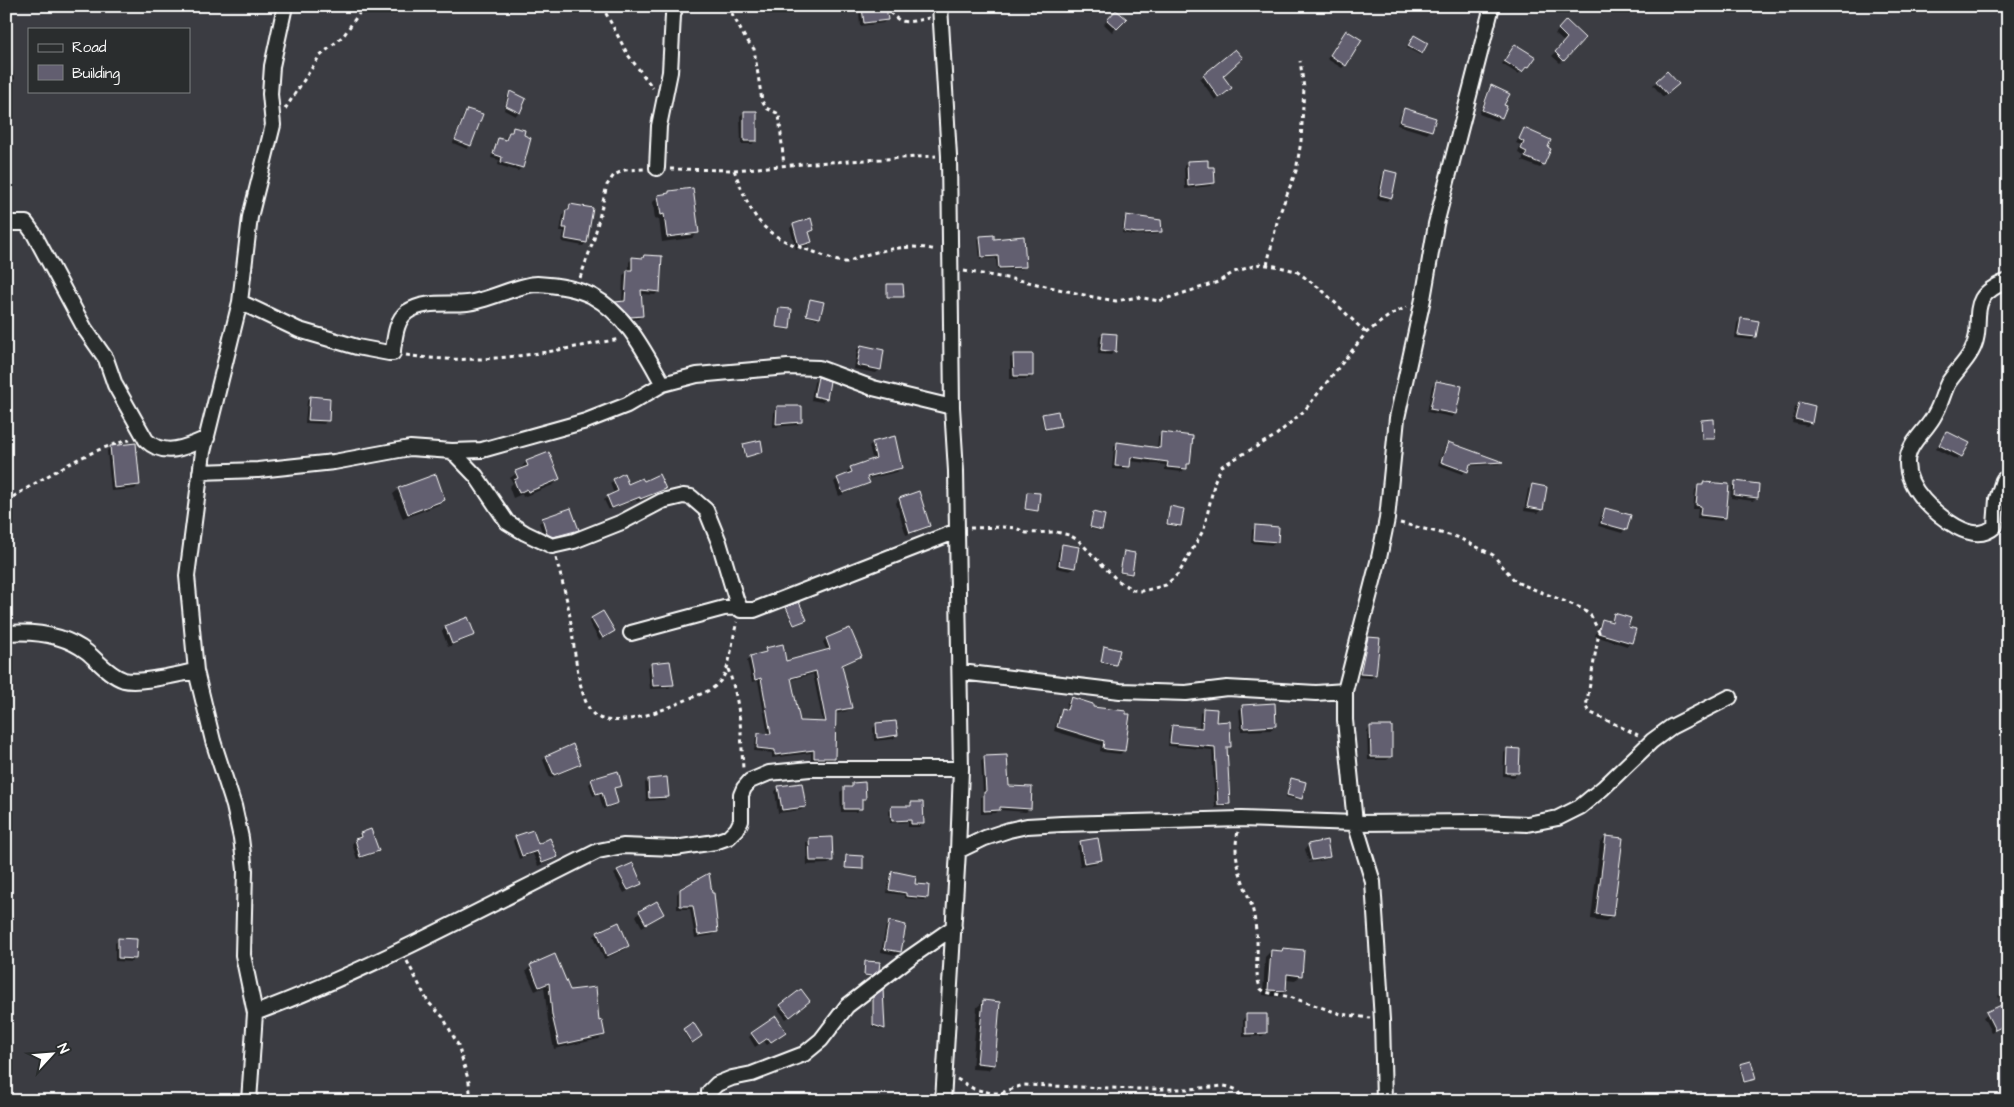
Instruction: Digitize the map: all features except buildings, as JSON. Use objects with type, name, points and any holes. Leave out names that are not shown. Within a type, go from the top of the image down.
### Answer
[{"type":"street","points":[[249,1101],[255,1013],[243,955],[244,870],[241,838],[234,806],[213,741],[196,671],[187,576],[200,472],[240,302],[250,217],[273,125],[270,94],[272,66],[285,6]]},
{"type":"street","points":[[657,168],[659,126],[670,72],[673,15],[676,6]]},
{"type":"street","points":[[1384,1101],[1382,1020],[1373,882],[1354,823],[1345,720],[1345,691],[1387,519],[1397,418],[1423,299],[1436,224],[1492,6]]},
{"type":"street","points":[[941,11],[949,156],[952,407],[961,672],[961,769],[958,851],[943,1101]]},
{"type":"street","points":[[6,223],[26,223],[34,234],[84,328],[106,359],[110,367],[111,379],[146,440],[152,446],[178,450],[207,438]]},
{"type":"street","points":[[2003,480],[1997,499],[1995,526],[1986,532],[1977,534],[1967,532],[1952,524],[1918,493],[1908,472],[1907,462],[1914,444],[1935,416],[1948,383],[1972,350],[1983,295],[1992,288],[2008,281]]},
{"type":"street","points":[[240,302],[299,330],[357,347],[393,353],[399,322],[409,311],[437,304],[466,304],[534,284],[576,290],[592,296],[609,308],[635,336],[663,384]]},
{"type":"street","points":[[200,472],[258,470],[315,464],[410,448],[452,451],[482,450],[586,421],[627,405],[663,384],[697,375],[788,367],[819,368],[872,388],[952,407]]},
{"type":"street","points":[[452,451],[476,476],[507,522],[552,546],[574,541],[622,522],[662,501],[683,496],[691,497],[706,510],[720,542],[741,609]]},
{"type":"street","points":[[630,633],[724,608],[754,610],[957,529]]},
{"type":"street","points":[[6,634],[47,633],[66,640],[85,651],[114,676],[124,680],[135,681],[196,671]]},
{"type":"street","points":[[961,672],[1120,690],[1186,693],[1227,688],[1316,693],[1345,691]]},
{"type":"street","points":[[958,851],[985,838],[1027,826],[1241,819],[1354,823],[1480,822],[1527,824],[1558,818],[1580,807],[1603,788],[1652,741],[1671,727],[1730,697]]},
{"type":"street","points":[[255,1013],[298,997],[400,949],[598,851],[623,846],[675,848],[729,838],[741,822],[741,794],[744,788],[750,781],[769,773],[810,769],[961,769]]},
{"type":"street","points":[[711,1101],[709,1092],[718,1084],[782,1064],[804,1054],[821,1040],[848,1006],[954,927]]},
{"type":"path","points":[[273,125],[298,92],[315,62],[344,36],[364,6]]},
{"type":"path","points":[[602,6],[628,54],[664,102]]},
{"type":"path","points":[[728,6],[745,38],[754,49],[762,101],[766,108],[779,114],[784,166]]},
{"type":"path","points":[[819,6],[832,10],[851,6]]},
{"type":"path","points":[[884,6],[892,17],[901,22],[941,11]]},
{"type":"path","points":[[1267,265],[1273,248],[1278,218],[1296,171],[1301,141],[1304,88],[1300,61]]},
{"type":"path","points":[[576,290],[594,239],[607,185],[614,175],[625,170],[657,168],[734,170],[814,163],[949,156]]},
{"type":"path","points":[[734,170],[756,220],[779,238],[797,247],[843,262],[897,248],[917,246],[934,249],[951,262],[1093,298],[1116,301],[1138,297],[1159,301],[1218,282],[1234,272],[1260,264],[1296,271],[1322,290],[1366,333]]},
{"type":"path","points":[[957,529],[1003,526],[1016,528],[1026,533],[1056,532],[1069,535],[1078,540],[1117,580],[1133,590],[1143,591],[1166,585],[1180,573],[1204,529],[1215,480],[1222,466],[1275,436],[1304,411],[1366,333],[1390,315],[1423,299]]},
{"type":"path","points":[[393,353],[432,359],[471,360],[536,355],[635,336]]},
{"type":"path","points":[[6,501],[47,476],[96,451],[119,443],[146,440]]},
{"type":"path","points":[[1387,519],[1457,537],[1493,555],[1516,582],[1581,608],[1586,612],[1599,632],[1586,707],[1589,712],[1598,717],[1652,741]]},
{"type":"path","points":[[552,546],[566,596],[577,666],[585,701],[591,712],[601,718],[617,720],[638,719],[704,694],[716,686],[728,669],[732,642],[741,609]]},
{"type":"path","points":[[728,669],[740,709],[744,788]]},
{"type":"path","points":[[1241,819],[1236,838],[1237,865],[1252,910],[1257,944],[1257,972],[1261,989],[1265,992],[1290,997],[1341,1014],[1382,1020]]},
{"type":"path","points":[[400,949],[428,1002],[443,1017],[458,1045],[469,1082],[471,1101]]},
{"type":"path","points":[[946,1072],[974,1089],[990,1093],[1001,1092],[1023,1085],[1138,1089],[1189,1089],[1224,1086],[1237,1090],[1244,1101]]},
{"type":"path","points":[[1001,1092],[1010,1101]]},
{"type":"path","points":[[581,1101],[594,1101]]}]
